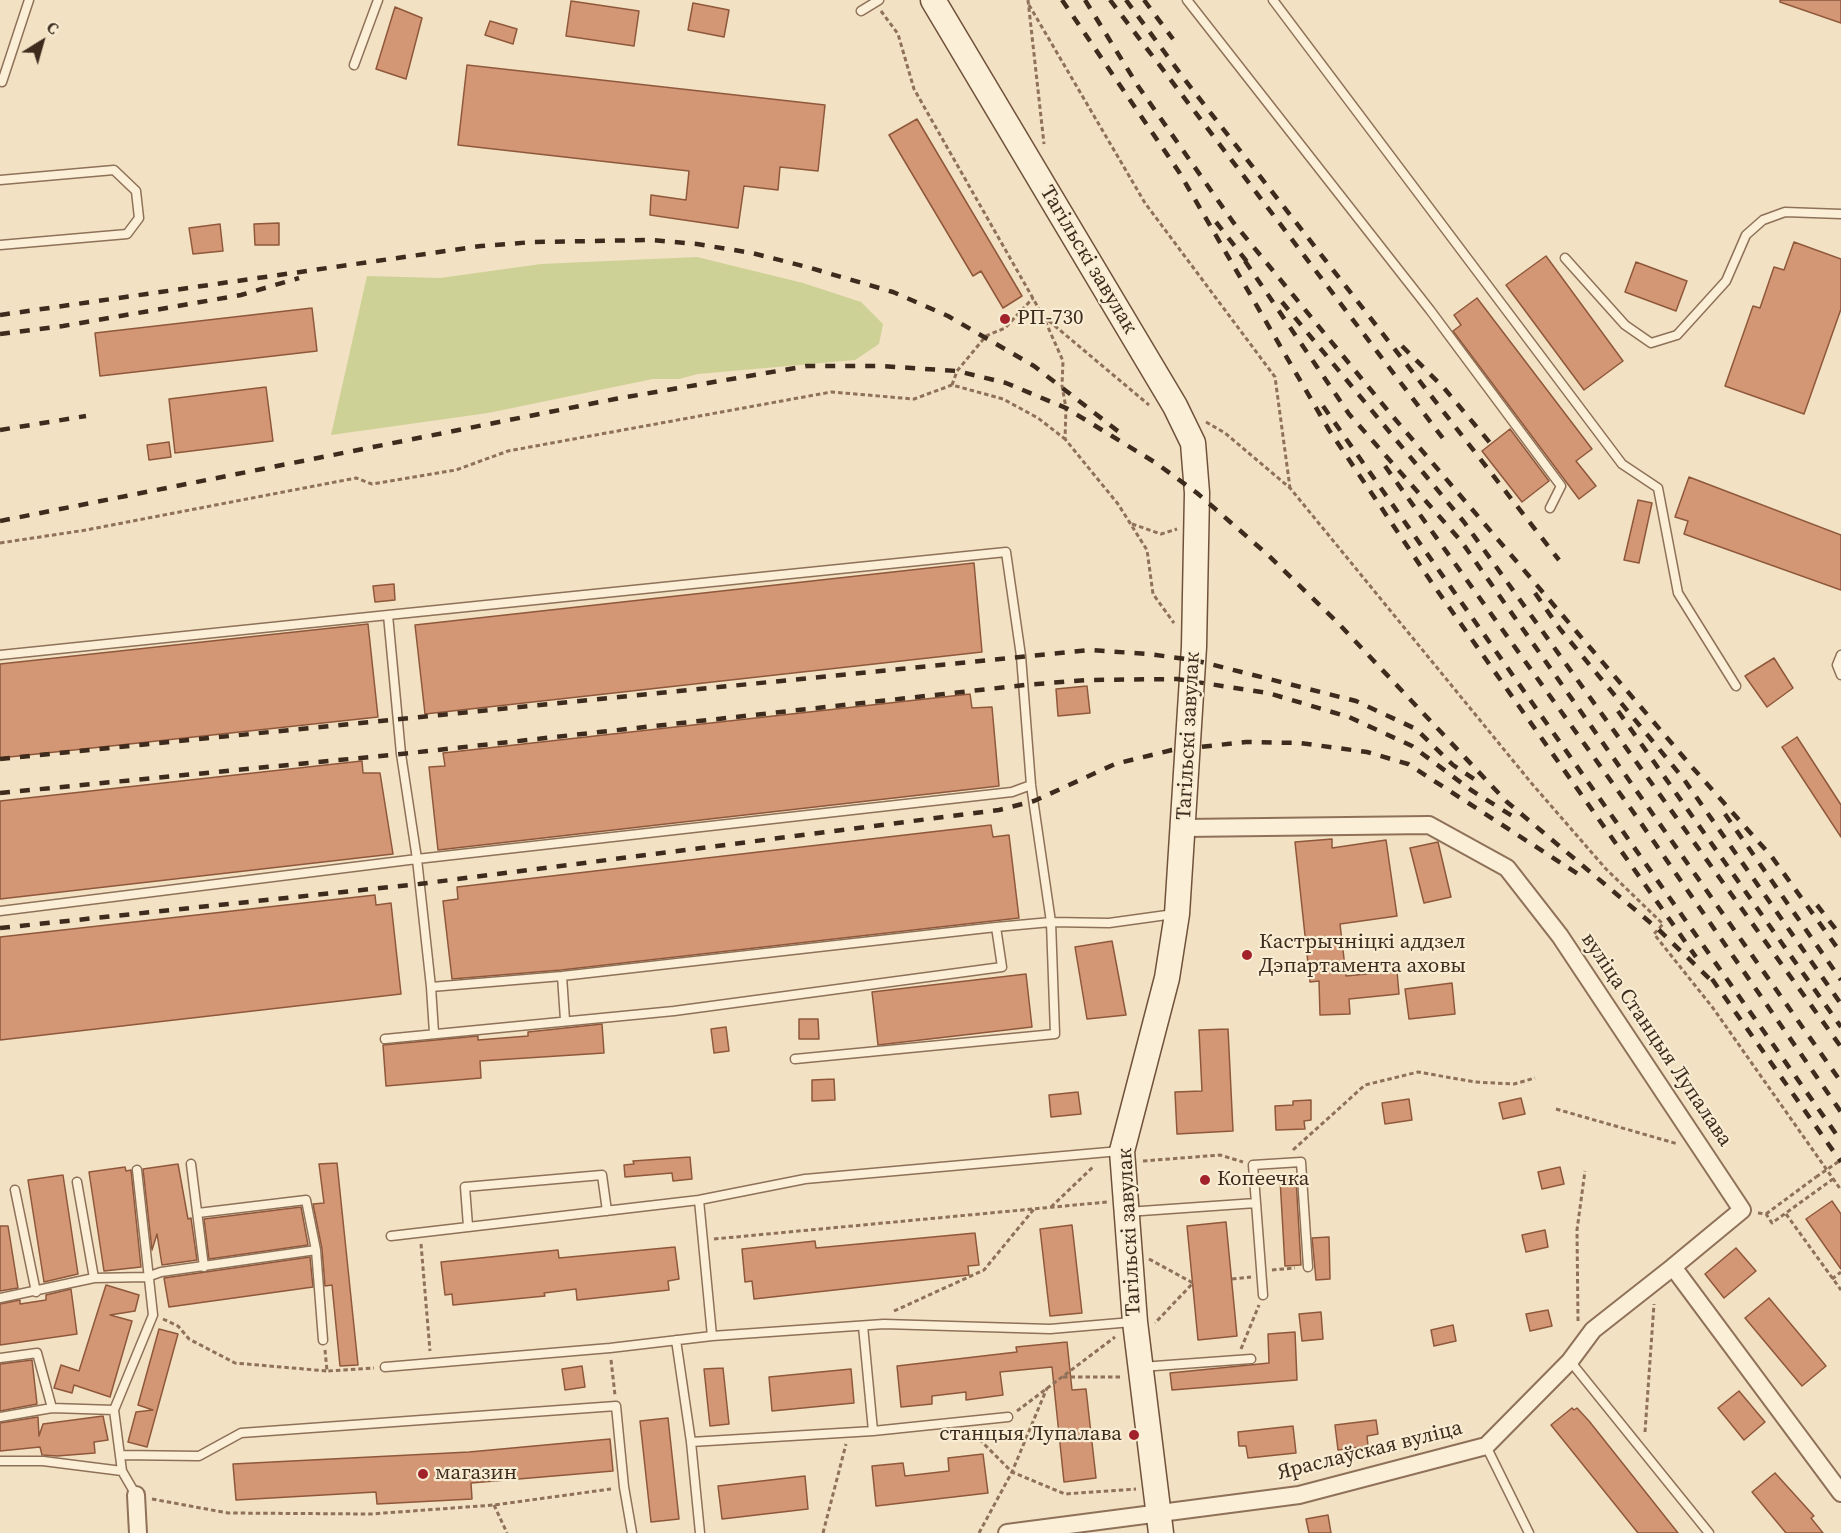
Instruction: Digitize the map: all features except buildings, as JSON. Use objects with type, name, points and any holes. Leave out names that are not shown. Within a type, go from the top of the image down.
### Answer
[{"type":"main road","name":"Тагільскі завулак","points":[[933,0],[1175,406],[1193,443],[1196,522],[1194,647],[1177,914],[1167,978],[1118,1155],[1145,1323],[1142,1372],[1160,1523]]},
{"type":"street","name":"вуліца Станцыя Лупалава","points":[[1184,828],[1429,825],[1507,868],[1560,936],[1742,1210],[1673,1267]]},
{"type":"street","name":"Яраслаўская вуліца","points":[[1007,1533],[1160,1523],[1299,1495],[1486,1446],[1574,1355],[1593,1330],[1673,1267]]},
{"type":"street","points":[[1673,1267],[1841,1493]]},
{"type":"street","points":[[136,1495],[138,1533]]},
{"type":"lane","points":[[2,82],[29,0]]},
{"type":"lane","points":[[354,65],[377,0]]},
{"type":"lane","points":[[1187,0],[1430,310],[1561,486],[1550,508]]},
{"type":"lane","points":[[1273,0],[1622,464],[1658,488],[1678,593],[1736,686]]},
{"type":"lane","points":[[861,12],[877,1]]},
{"type":"lane","points":[[0,180],[114,170],[136,191],[139,218],[127,234],[0,245]]},
{"type":"lane","points":[[1565,258],[1625,325],[1651,343],[1677,335],[1726,281],[1746,235],[1763,220],[1785,212],[1841,214]]},
{"type":"lane","points":[[0,655],[1005,552],[1024,675],[1031,785],[1051,922],[1054,1034],[795,1059]]},
{"type":"lane","points":[[387,615],[400,754],[417,859],[434,1033]]},
{"type":"lane","points":[[1841,655],[1837,665],[1841,675]]},
{"type":"lane","points":[[0,911],[417,859],[1012,792],[1031,785]]},
{"type":"lane","points":[[431,987],[562,976],[996,927],[1051,922],[1108,923],[1177,914]]},
{"type":"lane","points":[[385,1039],[674,1011],[1002,967],[996,927]]},
{"type":"lane","points":[[562,976],[565,1020]]},
{"type":"lane","points":[[391,1236],[699,1200],[805,1179],[1118,1155]]},
{"type":"lane","points":[[1263,1295],[1253,1165],[1301,1161],[1308,1267]]},
{"type":"lane","points":[[191,1164],[204,1267]]},
{"type":"lane","points":[[136,1495],[122,1471],[114,1410],[153,1315],[137,1170]]},
{"type":"lane","points":[[468,1226],[465,1187],[602,1174],[607,1211]]},
{"type":"lane","points":[[77,1182],[94,1278]]},
{"type":"lane","points":[[15,1190],[36,1292]]},
{"type":"lane","points":[[198,1213],[306,1200],[316,1250],[323,1340]]},
{"type":"lane","points":[[699,1200],[712,1336]]},
{"type":"lane","points":[[1126,1206],[1256,1203]]},
{"type":"lane","points":[[0,1298],[94,1278],[147,1277],[161,1272],[316,1250]]},
{"type":"lane","points":[[385,1367],[610,1348],[712,1336],[863,1326],[1050,1329],[1145,1323]]},
{"type":"lane","points":[[863,1326],[873,1431]]},
{"type":"lane","points":[[676,1340],[691,1442],[700,1533]]},
{"type":"lane","points":[[0,1358],[37,1353],[52,1408]]},
{"type":"lane","points":[[1574,1355],[1643,1452],[1709,1533]]},
{"type":"lane","points":[[1142,1372],[1251,1359]]},
{"type":"lane","points":[[120,1455],[200,1456],[241,1433],[616,1406],[624,1487],[632,1533]]},
{"type":"lane","points":[[0,1417],[52,1408],[114,1410]]},
{"type":"lane","points":[[691,1442],[849,1433],[1008,1417]]},
{"type":"lane","points":[[1486,1446],[1528,1533]]},
{"type":"lane","points":[[0,1461],[43,1461],[122,1471]]},
{"type":"path","points":[[1028,0],[1044,147]]},
{"type":"path","points":[[877,1],[898,34],[915,89],[1043,316],[1063,361],[1065,439]]},
{"type":"path","points":[[1029,5],[1145,203],[1275,377],[1290,488]]},
{"type":"path","points":[[952,385],[957,370],[987,336],[1005,328],[1033,298]]},
{"type":"path","points":[[1043,316],[1149,405],[1175,406],[1225,433],[1290,488],[1533,785],[1606,869],[1663,924],[1654,934],[1713,1008],[1841,1190]]},
{"type":"path","points":[[0,543],[86,531],[356,478],[372,484],[456,470],[519,448],[831,392],[914,399],[952,385],[1003,399],[1038,418],[1065,439],[1118,504],[1147,550],[1153,594],[1194,647]]},
{"type":"path","points":[[1130,524],[1161,534],[1196,522]]},
{"type":"path","points":[[1278,1163],[1365,1085],[1418,1072],[1475,1082],[1514,1084],[1535,1078]]},
{"type":"path","points":[[1556,1109],[1703,1151]]},
{"type":"path","points":[[1051,1207],[1118,1155],[1220,1155],[1253,1165]]},
{"type":"path","points":[[1833,1179],[1772,1223],[1766,1214],[1841,1160]]},
{"type":"path","points":[[1574,1355],[1576,1230],[1585,1171]]},
{"type":"path","points":[[703,1240],[1051,1207],[1126,1206]]},
{"type":"path","points":[[893,1312],[984,1270],[1034,1209]]},
{"type":"path","points":[[1786,1214],[1841,1290]]},
{"type":"path","points":[[420,1233],[431,1363]]},
{"type":"path","points":[[1008,1417],[1061,1377],[1145,1323],[1193,1283],[1149,1259]]},
{"type":"path","points":[[1232,1279],[1308,1267]]},
{"type":"path","points":[[1832,1279],[1841,1272]]},
{"type":"path","points":[[1643,1452],[1656,1280]]},
{"type":"path","points":[[1237,1360],[1263,1295]]},
{"type":"path","points":[[153,1315],[178,1326],[189,1339],[235,1363],[327,1371],[385,1367]]},
{"type":"path","points":[[323,1340],[327,1371]]},
{"type":"path","points":[[610,1348],[616,1406]]},
{"type":"path","points":[[1061,1377],[1142,1372]]},
{"type":"path","points":[[979,1533],[1012,1472],[1047,1388]]},
{"type":"path","points":[[962,1422],[1012,1472],[1065,1494],[1156,1487]]},
{"type":"path","points":[[823,1533],[849,1433]]},
{"type":"path","points":[[136,1495],[228,1513],[371,1514],[494,1505],[624,1487]]},
{"type":"path","points":[[494,1505],[507,1533]]},
{"type":"green space","points":[[697,257],[803,283],[861,302],[883,324],[879,344],[855,360],[698,374],[679,379],[653,379],[488,413],[331,435],[367,276],[440,278],[541,264]]},
{"type":"railway","points":[[1062,0],[1179,172],[1329,430],[1432,583],[1696,957]]},
{"type":"railway","points":[[1085,0],[1138,86],[1233,222],[1389,412],[1692,767],[1772,857],[1841,953]]},
{"type":"railway","points":[[1110,0],[1448,445]]},
{"type":"railway","points":[[1126,0],[1185,80],[1559,560]]},
{"type":"railway","points":[[1144,0],[1173,39]]},
{"type":"railway","points":[[1216,222],[1251,267]]},
{"type":"railway","points":[[0,315],[481,246],[533,242],[652,240],[697,244],[752,253],[807,267],[893,292],[948,316],[1034,366],[1119,432]]},
{"type":"railway","points":[[1245,261],[1349,414],[1461,541],[1841,1082]]},
{"type":"railway","points":[[0,334],[63,326],[241,295],[299,278]]},
{"type":"railway","points":[[1282,302],[1464,522],[1841,1047]]},
{"type":"railway","points":[[1402,346],[1444,388],[1491,444]]},
{"type":"railway","points":[[0,521],[615,399],[807,366],[881,366],[957,371],[1006,383],[1066,408],[1156,463],[1197,493],[1268,555],[1338,623],[1507,802],[1658,929],[1717,986]]},
{"type":"railway","points":[[1323,406],[1841,1141]]},
{"type":"railway","points":[[0,430],[86,416]]},
{"type":"railway","points":[[1385,466],[1636,816],[1841,1112]]},
{"type":"railway","points":[[1535,593],[1560,629],[1683,778],[1841,1004]]},
{"type":"railway","points":[[0,759],[1090,650],[1194,660],[1356,701],[1416,729],[1453,765],[1480,783]]},
{"type":"railway","points":[[0,793],[401,754],[1025,685],[1086,680],[1177,679],[1268,693],[1349,717],[1412,746],[1471,790],[1517,819]]},
{"type":"railway","points":[[1618,711],[1841,1027]]},
{"type":"railway","points":[[0,928],[419,884],[999,810],[1034,801],[1115,764],[1172,750],[1246,742],[1300,743],[1367,752],[1408,764],[1578,874]]},
{"type":"railway","points":[[1725,814],[1841,980]]},
{"type":"railway","points":[[1817,905],[1841,936]]},
{"type":"railway","points":[[1712,979],[1841,1162]]},
{"type":"place","name":"РП-730","points":[[1005,319]]},
{"type":"place","name":"Кастрычніцкі аддзел Дэпартамента аховы","points":[[1247,955]]},
{"type":"place","name":"Копеечка","points":[[1205,1180]]},
{"type":"place","name":"станцыя Лупалава","points":[[1134,1435]]},
{"type":"place","name":"магазин","points":[[423,1474]]}]
